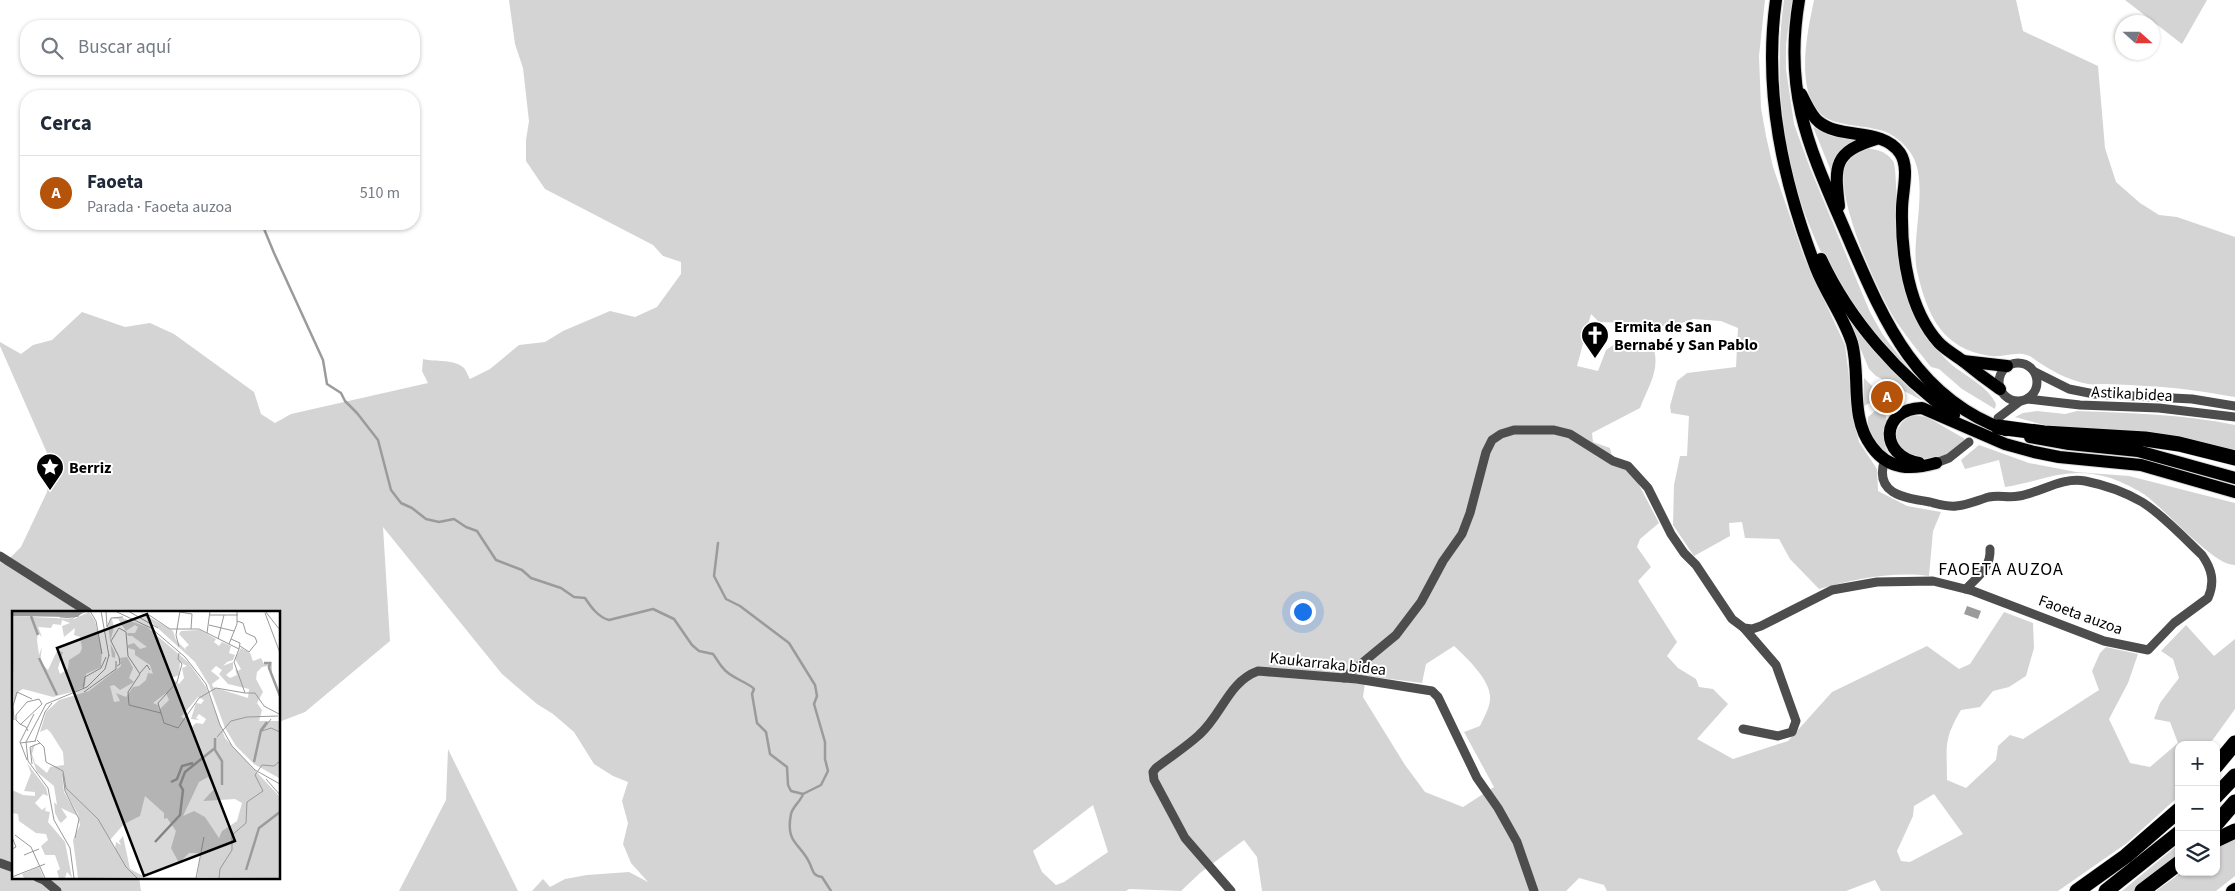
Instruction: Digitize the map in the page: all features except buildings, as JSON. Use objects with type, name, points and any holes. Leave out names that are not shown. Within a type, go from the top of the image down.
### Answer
[{"type":"highway","points":[[1998,427],[2044,433],[2146,438],[2235,458]]},
{"type":"highway","points":[[2220,761],[2235,743]]},
{"type":"highway","points":[[2220,770],[2235,755]]},
{"type":"highway","points":[[2220,792],[2235,776]]},
{"type":"highway","points":[[2220,819],[2235,802]]},
{"type":"highway","points":[[2077,891],[2126,856],[2175,813]]},
{"type":"highway","points":[[2220,838],[2235,831]]},
{"type":"highway","points":[[2106,891],[2175,835]]},
{"type":"highway","points":[[2142,891],[2175,866]]},
{"type":"main road","points":[[1776,0],[1772,51],[1774,112],[1781,154],[1816,269],[1852,344],[1862,428],[1871,446],[1885,459],[1905,468],[1918,468],[1936,464]]},
{"type":"main road","points":[[1799,0],[1794,50],[1795,84],[1807,136],[1877,306],[1900,346],[1933,385],[1968,411],[1998,427],[2052,442],[2138,451],[2235,478]]},
{"type":"main road","points":[[1795,84],[1818,122],[1826,127],[1878,139],[1894,147],[1900,153],[1904,163],[1902,209],[1905,257],[1911,286],[1920,314],[1940,343],[2003,393]]},
{"type":"main road","points":[[1841,221],[1836,182],[1838,168],[1844,155],[1850,148],[1878,139]]},
{"type":"main road","points":[[1796,207],[1832,281],[1856,318],[1875,342],[1920,389],[1971,428]]},
{"type":"main road","points":[[1963,361],[2007,366]]},
{"type":"main road","points":[[1936,464],[1908,461],[1898,455],[1890,440],[1890,431],[1897,416],[1913,408],[1922,408],[2005,444],[2034,452],[2059,457],[2141,465],[2235,492]]},
{"type":"street","points":[[2017,362],[2023,363],[2035,372],[2037,386],[2035,391],[1998,418],[2003,393],[1999,377],[2007,366],[2017,362]]},
{"type":"street","name":"Astika bidea","points":[[2035,372],[2069,388],[2094,394],[2192,399],[2235,406]]},
{"type":"street","points":[[2003,393],[2023,400]]},
{"type":"street","name":"Astika bidea","points":[[2023,400],[2088,406],[2159,408],[2235,417]]},
{"type":"street","points":[[1344,678],[1396,635],[1421,602],[1443,561],[1462,534],[1470,514],[1486,452],[1492,440],[1501,434],[1524,429],[1554,430],[1570,434],[1613,461],[1628,466],[1648,488],[1671,534],[1684,553],[1696,565],[1732,619],[1744,628],[1776,665],[1796,721],[1792,732],[1782,736],[1743,729]]},
{"type":"street","points":[[1936,464],[1949,458],[1970,442]]},
{"type":"street","name":"Faoeta auzoa","points":[[1744,628],[1752,629],[1761,626],[1795,607],[1832,590],[1876,582],[1934,581],[1966,589],[2034,613],[2083,634],[2148,650],[2174,623],[2208,598],[2213,578],[2209,565],[2202,555],[2143,503],[2123,492],[2082,481],[2067,481],[2020,496],[1990,497],[1966,505],[1954,506],[1915,501],[1890,491],[1885,484],[1882,468],[1885,459]]},
{"type":"street","points":[[1966,589],[1988,566],[1991,560],[1990,549]]},
{"type":"street","points":[[0,556],[86,611]]},
{"type":"street","name":"Kaukarraka bidea","points":[[1231,891],[1185,838],[1154,780],[1153,772],[1200,735],[1212,722],[1235,687],[1245,676],[1258,671],[1344,678],[1416,687],[1432,691],[1438,697],[1477,778],[1498,808],[1516,842],[1534,891]]},
{"type":"street","points":[[0,863],[12,867]]},
{"type":"street","points":[[39,878],[56,891]]},
{"type":"shaded area","points":[[509,0],[1765,0],[1759,56],[1761,108],[1766,136],[1773,167],[1804,257],[1845,345],[1855,425],[1859,442],[1877,469],[1878,491],[1907,506],[1941,512],[1933,531],[1929,576],[1888,575],[1819,589],[1790,559],[1779,539],[1745,538],[1742,522],[1729,523],[1730,536],[1694,556],[1673,525],[1674,485],[1680,456],[1687,456],[1689,416],[1671,413],[1670,406],[1677,381],[1687,373],[1736,367],[1738,328],[1721,321],[1693,319],[1676,325],[1643,327],[1628,323],[1599,322],[1591,314],[1577,366],[1598,371],[1606,350],[1615,344],[1654,350],[1654,373],[1640,408],[1592,433],[1593,442],[1610,448],[1612,457],[1637,481],[1659,523],[1640,539],[1637,547],[1651,567],[1638,581],[1677,642],[1667,656],[1678,668],[1696,679],[1699,687],[1713,689],[1728,704],[1697,739],[1733,759],[1788,741],[1832,692],[1927,646],[1959,669],[1970,664],[2004,612],[2033,623],[2034,648],[2026,676],[2009,687],[1993,691],[1980,707],[1961,710],[1951,729],[1947,744],[1947,780],[1966,788],[1996,760],[1998,746],[2010,735],[2023,739],[2099,690],[2092,671],[2100,653],[2106,647],[2138,654],[2128,683],[2109,719],[2130,763],[2150,767],[2175,746],[2175,800],[2127,843],[2058,891],[1881,891],[1875,880],[1846,891],[1607,891],[1604,885],[1579,878],[1566,891],[1262,891],[1257,857],[1244,840],[1200,873],[1181,891],[1129,889],[1126,891],[532,891],[543,879],[550,887],[565,879],[587,875],[629,872],[648,882],[631,863],[623,844],[628,823],[622,801],[628,782],[613,776],[594,764],[574,732],[502,674],[383,527],[390,641],[305,712],[280,722],[280,611],[12,611],[12,878],[139,878],[141,891],[0,891],[0,562],[4,564],[21,547],[47,492],[51,462],[0,346],[0,342],[21,354],[33,345],[52,340],[82,312],[125,327],[150,323],[174,334],[254,392],[261,414],[275,423],[291,414],[428,383],[422,371],[423,359],[460,365],[465,369],[470,379],[490,369],[519,345],[545,342],[563,331],[610,311],[635,317],[657,307],[681,274],[681,262],[663,256],[653,245],[545,189],[526,161],[526,140],[529,121],[523,68],[515,44]],"holes":[[[1454,646],[1482,676],[1489,689],[1490,700],[1488,708],[1480,726],[1464,732],[1494,787],[1463,807],[1425,792],[1405,765],[1363,697],[1366,676],[1422,683],[1426,664]],[[1934,794],[1963,834],[1910,862],[1901,861],[1897,851],[1913,816],[1914,806]],[[1093,805],[1108,852],[1064,882],[1056,885],[1042,872],[1033,851]]]},
{"type":"shaded area","points":[[1784,0],[1792,0],[1786,45],[1786,69],[1794,124],[1810,168],[1870,312],[1883,335],[1914,375],[1877,336],[1845,295],[1826,261],[1810,226],[1797,190],[1788,153],[1782,115],[1780,38]]},
{"type":"shaded area","points":[[1814,0],[2016,0],[2023,31],[2098,66],[2105,148],[2116,182],[2140,203],[2159,215],[2177,217],[2235,237],[2235,397],[2168,387],[2088,384],[2059,374],[2027,355],[1990,356],[1959,346],[1948,337],[1932,315],[1917,271],[1916,243],[1920,194],[1916,164],[1910,152],[1894,136],[1876,129],[1836,122],[1822,114],[1812,102],[1807,87],[1805,69],[1808,32]]},
{"type":"shaded area","points":[[2125,0],[2207,0],[2182,44],[2160,27],[2160,15],[2144,15]]},
{"type":"shaded area","points":[[1813,127],[1831,136],[1858,139],[1848,144],[1841,152],[1831,171]]},
{"type":"shaded area","points":[[1863,148],[1883,152],[1890,157],[1895,166],[1898,259],[1906,289],[1928,336],[1951,364],[1988,392],[1996,404],[1995,409],[1962,389],[1939,369],[1931,367],[1898,324],[1880,292],[1852,223],[1846,201],[1845,167],[1850,158]]},
{"type":"shaded area","points":[[1845,312],[1892,371],[1923,401],[1876,376],[1869,369]]},
{"type":"shaded area","points":[[1864,378],[1875,389],[1905,403],[1893,411],[1879,402],[1864,406]]},
{"type":"shaded area","points":[[1875,411],[1886,416],[1884,441],[1887,451],[1891,456],[1877,445],[1871,434],[1868,417]]},
{"type":"shaded area","points":[[2037,411],[2065,414],[2077,411],[2156,415],[2215,421],[2235,425],[2235,450],[2170,435],[2055,428],[2015,417],[2023,413]]},
{"type":"shaded area","points":[[1913,415],[1927,417],[1965,439],[1942,456],[1925,458],[1908,455],[1899,448],[1896,437],[1899,427],[1907,418]]},
{"type":"shaded area","points":[[1979,445],[2029,463],[2076,472],[2129,476],[2235,503],[2235,565],[2226,563],[2201,546],[2142,493],[2111,478],[2092,474],[2067,474],[2005,487],[1999,460],[1965,469],[1961,460]]},
{"type":"shaded area","points":[[1967,606],[1981,611],[1978,619],[1964,614]]},
{"type":"shaded area","points":[[2186,625],[2214,656],[2235,639],[2235,709],[2212,741],[2177,741],[2170,722],[2154,719],[2160,703],[2179,678],[2173,659],[2161,651]]},
{"type":"shaded area","points":[[448,749],[518,891],[399,891],[446,800]]},
{"type":"shaded area","points":[[2235,839],[2235,876],[2216,891],[2156,891],[2177,876],[2220,876],[2220,846]]},
{"type":"shaded area","points":[[2175,847],[2175,861],[2136,891],[2122,891]]},
{"type":"waterway","points":[[264,230],[323,360],[327,384],[341,393],[345,401],[378,440],[391,490],[401,503],[412,508],[426,519],[439,522],[454,519],[466,527],[477,531],[496,560],[522,570],[531,578],[561,588],[574,597],[585,598],[595,611],[605,619],[609,620],[653,609],[674,619],[692,645],[699,651],[713,654],[726,671],[751,686],[754,689],[752,694],[757,723],[766,732],[770,754],[787,767],[788,785],[791,791],[803,794],[793,808],[790,832],[814,873],[822,877],[831,891]]},
{"type":"waterway","points":[[718,543],[714,576],[726,599],[740,606],[789,643],[815,685],[817,696],[814,704],[825,742],[825,759],[828,771],[821,785],[803,794]]},
{"type":"place","name":"Ermita de San Bernabé y San Pablo","points":[[1595,359]]},
{"type":"place","name":"Faoeta","points":[[1887,397]]},
{"type":"place","name":"Berriz","points":[[50,491]]},
{"type":"district","name":"FAOETA AUZOA","points":[[2001,569]]}]
